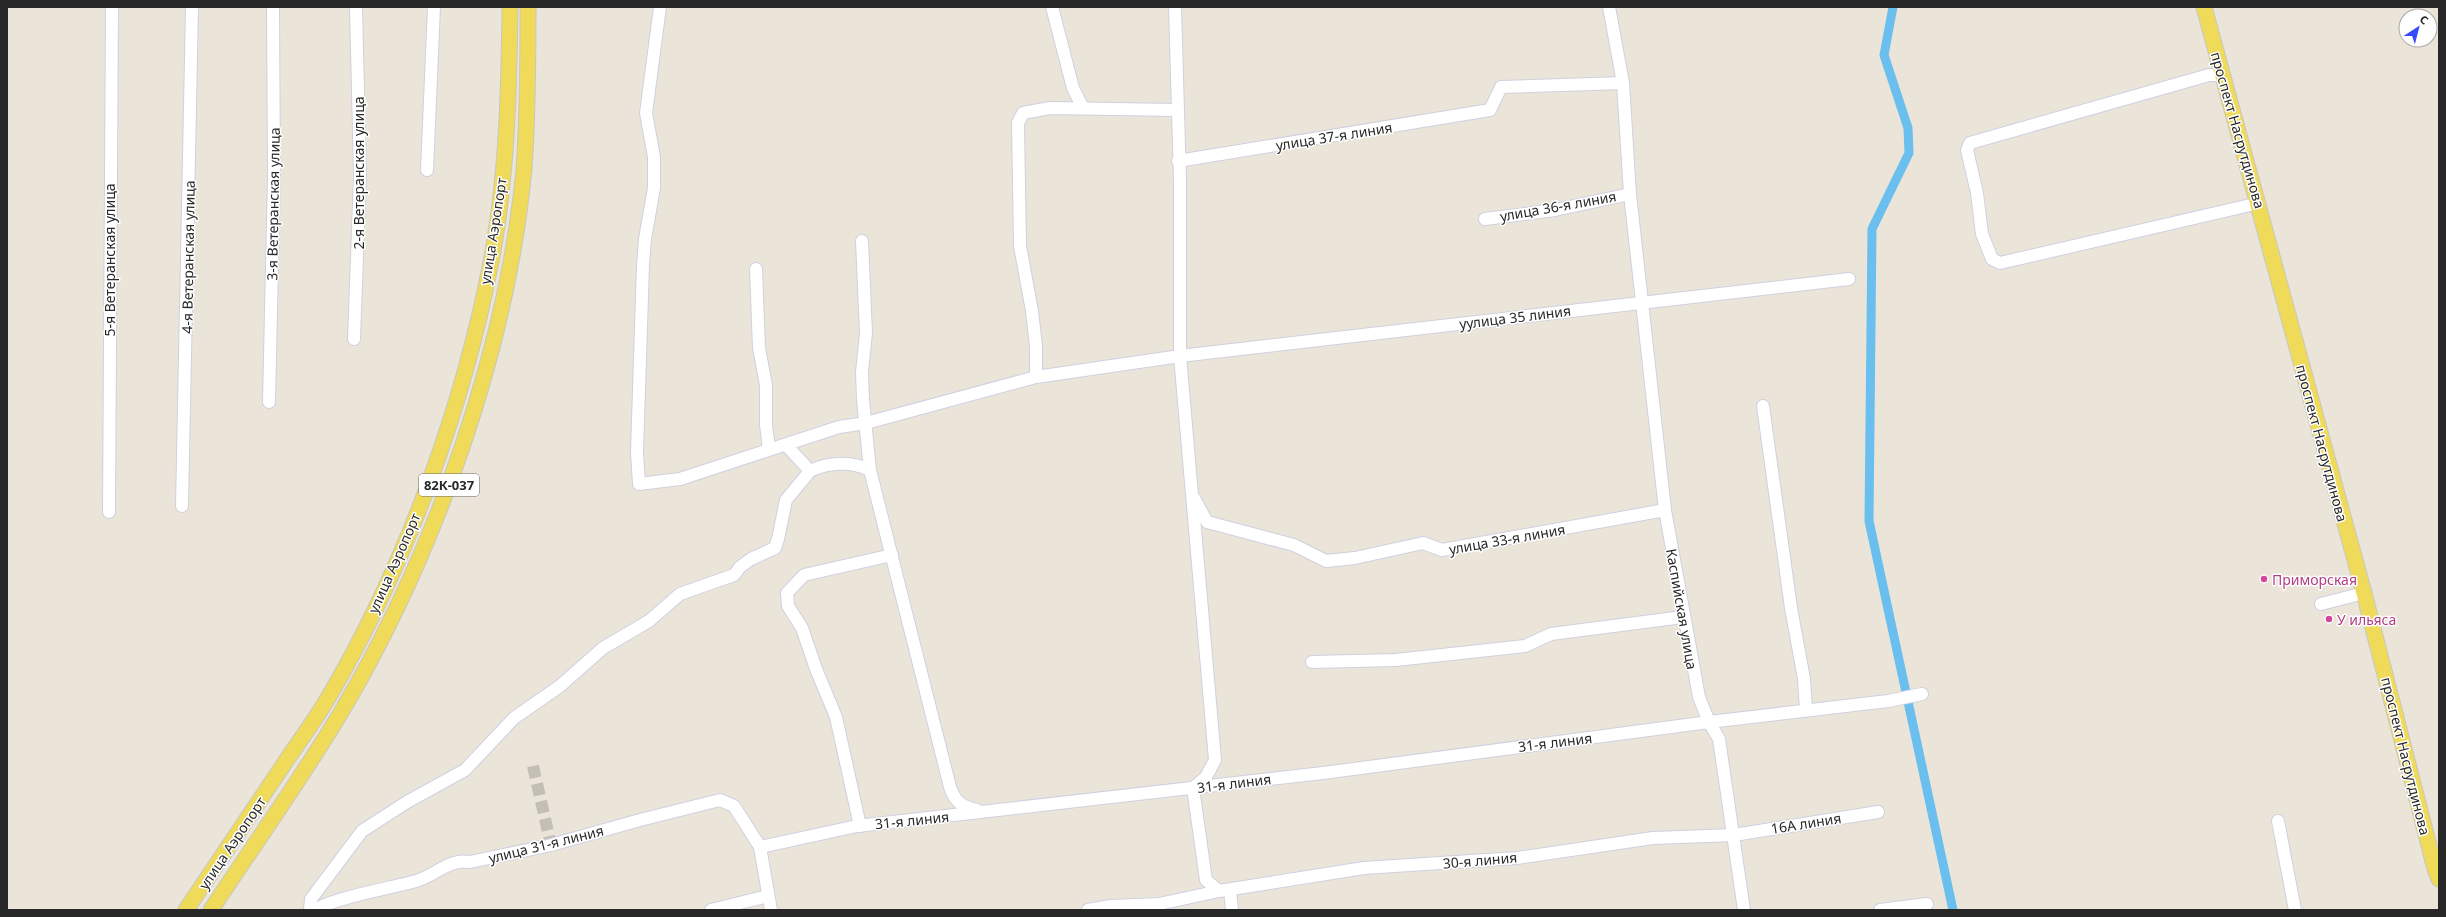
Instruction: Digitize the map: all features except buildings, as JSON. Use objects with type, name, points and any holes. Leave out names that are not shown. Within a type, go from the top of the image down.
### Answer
[{"type":"main road","name":"улица Аэропорт","points":[[186,910],[331,694],[378,605],[409,533],[438,457],[465,370],[491,261],[504,158],[510,7]]},
{"type":"main road","name":"улица Аэропорт","points":[[211,910],[343,709],[403,596],[451,480],[491,350],[505,289],[517,220],[528,104],[528,7]]},
{"type":"main road","name":"проспект Насрутдинова","points":[[2204,7],[2259,203],[2364,593],[2435,869],[2439,879]]},
{"type":"street","name":"5-я Ветеранская улица","points":[[109,512],[112,7]]},
{"type":"street","name":"4-я Ветеранская улица","points":[[182,506],[192,7]]},
{"type":"street","name":"3-я Ветеранская улица","points":[[269,402],[274,176],[274,7]]},
{"type":"street","name":"2-я Ветеранская улица","points":[[354,339],[360,175],[356,7]]},
{"type":"street","points":[[427,170],[434,7]]},
{"type":"street","name":"уулица 35 линия","points":[[660,7],[646,114],[654,157],[654,188],[645,239],[643,265],[637,452],[639,484],[680,479],[839,427],[866,423],[1036,377],[1180,356],[1849,279]]},
{"type":"street","points":[[1052,7],[1073,88],[1083,108]]},
{"type":"street","points":[[1175,7],[1178,110],[1180,356],[1190,490],[1215,760],[1206,777],[1193,788],[1206,880],[1225,890],[1232,910]]},
{"type":"street","name":"Каспийская улица","points":[[1609,7],[1623,83],[1630,194],[1640,302],[1665,510],[1698,697],[1708,722],[1719,739],[1744,910]]},
{"type":"street","points":[[2223,75],[2210,75],[1970,143],[1967,150],[1978,193],[1982,234],[1992,259],[2000,263],[2259,203]]},
{"type":"street","name":"улица 37-я линия","points":[[1178,161],[1490,110],[1501,87],[1623,83]]},
{"type":"street","points":[[1036,377],[1036,346],[1032,311],[1020,246],[1018,123],[1023,113],[1035,110],[1083,108],[1178,110]]},
{"type":"street","name":"улица 36-я линия","points":[[1485,218],[1555,210],[1630,194]]},
{"type":"street","points":[[862,241],[866,333],[863,386],[870,470],[953,795],[965,808],[986,812]]},
{"type":"street","points":[[756,269],[759,348],[766,385],[766,424],[769,449]]},
{"type":"street","points":[[1763,406],[1791,608],[1804,679],[1806,710]]},
{"type":"street","points":[[786,444],[810,471]]},
{"type":"street","points":[[310,910],[311,899],[362,831],[407,802],[466,770],[514,718],[560,686],[603,648],[649,621],[680,594],[734,575],[740,567],[751,559],[774,548],[778,539],[786,500],[810,471],[829,464],[852,464],[870,470]]},
{"type":"street","name":"улица 33-я линия","points":[[1190,490],[1207,522],[1294,545],[1326,561],[1355,558],[1423,543],[1442,550],[1665,510]]},
{"type":"street","points":[[860,826],[836,717],[816,669],[802,628],[788,606],[787,593],[804,575],[892,555]]},
{"type":"street","points":[[2322,604],[2364,593]]},
{"type":"street","points":[[1312,662],[1396,660],[1525,646],[1551,634],[1683,617]]},
{"type":"street","name":"31-я линия","points":[[760,847],[860,826],[1193,788],[1708,722],[1888,701],[1922,694]]},
{"type":"street","name":"улица 31-я линия","points":[[316,910],[330,902],[430,877],[443,867],[459,860],[470,862],[551,845],[712,801],[720,800],[734,806],[760,847]]},
{"type":"street","name":"16А линия","points":[[1734,835],[1878,812]]},
{"type":"street","points":[[2278,821],[2295,910]]},
{"type":"street","name":"30-я линия","points":[[1088,910],[1111,906],[1160,904],[1225,890],[1364,868],[1517,858],[1652,838],[1734,835]]},
{"type":"street","points":[[760,847],[771,910]]},
{"type":"street","points":[[710,910],[768,896]]},
{"type":"street","points":[[1880,910],[1926,904]]},
{"type":"waterway","points":[[1893,7],[1884,55],[1908,128],[1909,153],[1872,229],[1869,521],[1953,910]]},
{"type":"tunnel","points":[[533,766],[551,845]]},
{"type":"place","name":"Приморская","points":[[2264,579]]},
{"type":"place","name":"У ильяса","points":[[2329,619]]}]
